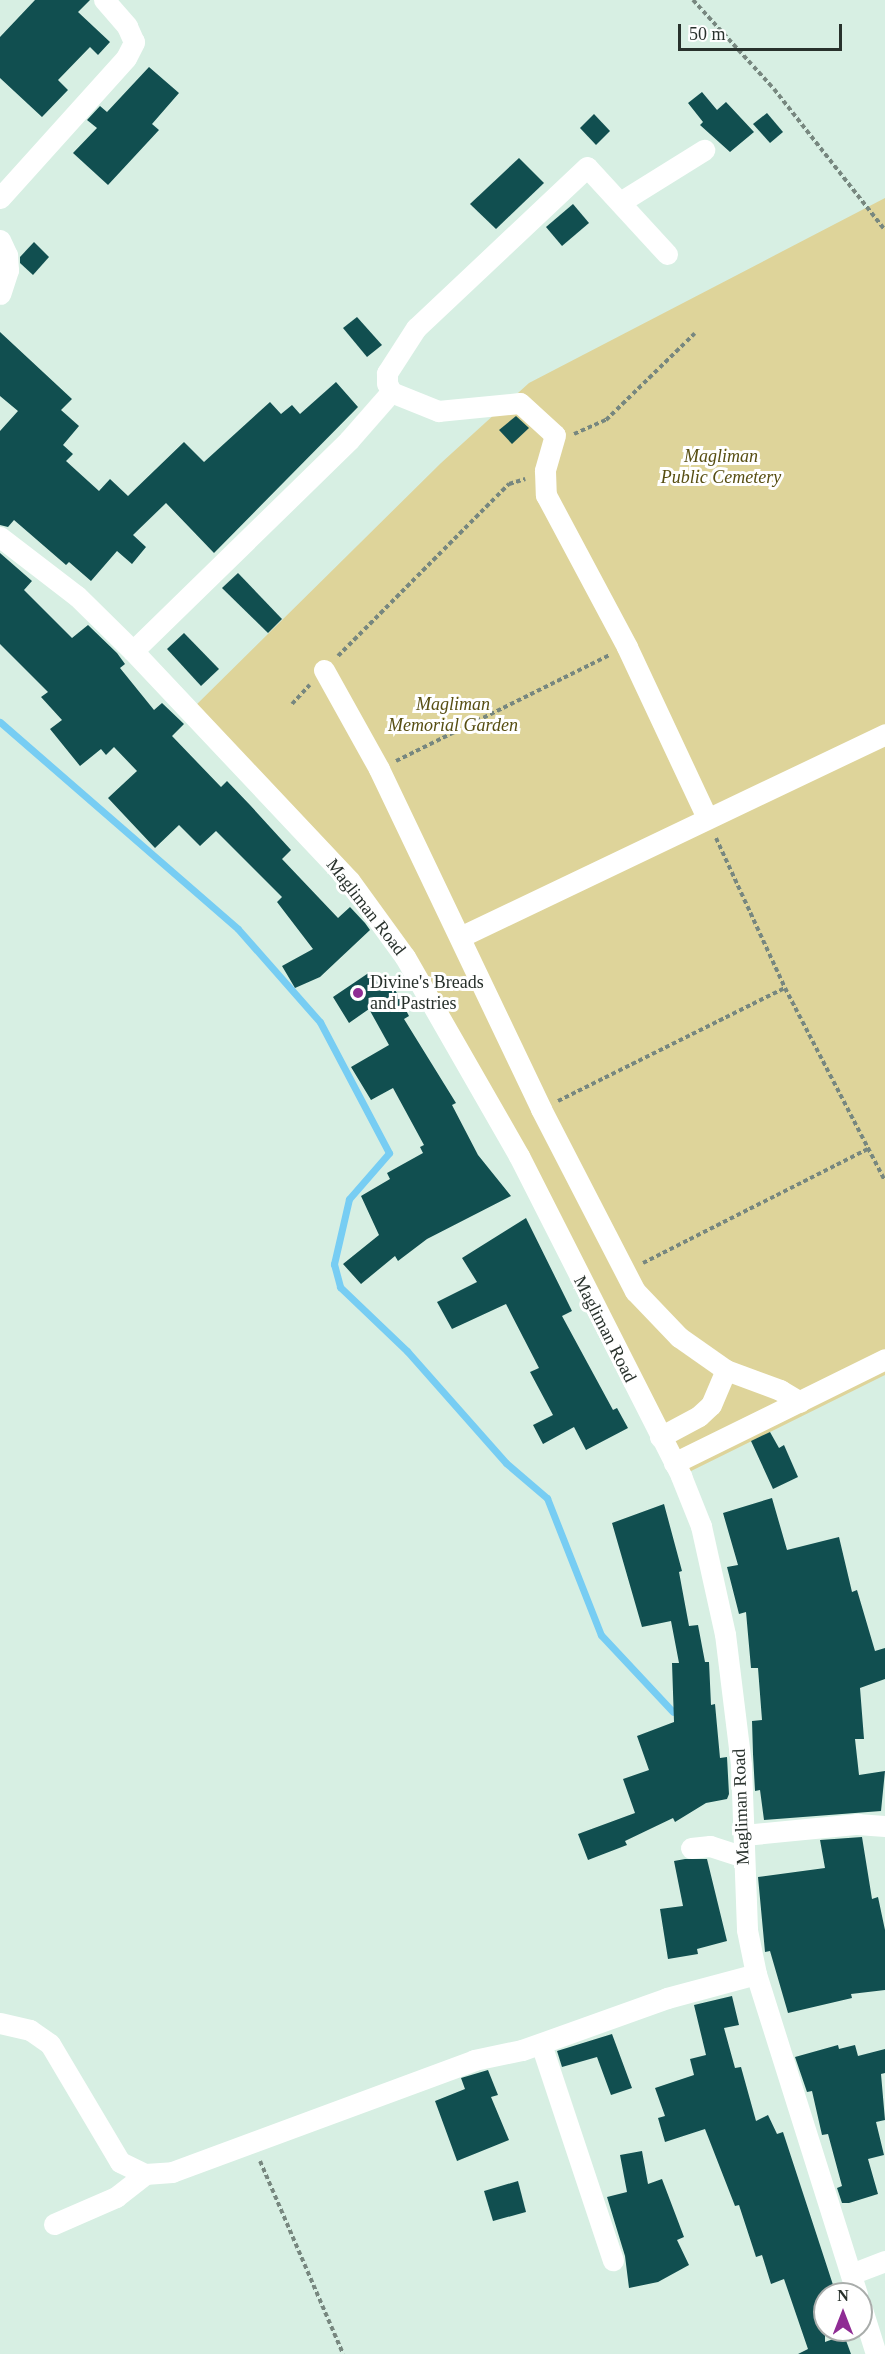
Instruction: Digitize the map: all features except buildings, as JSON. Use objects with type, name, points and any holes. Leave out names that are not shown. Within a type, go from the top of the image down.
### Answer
[{"type":"street","points":[[0,198],[126,58],[134,42],[127,26],[104,0]]},
{"type":"street","points":[[622,201],[704,150]]},
{"type":"street","points":[[391,392],[387,372],[416,328],[587,167],[622,201],[667,254]]},
{"type":"street","points":[[0,240],[7,255],[8,270],[0,294]]},
{"type":"street","points":[[391,392],[438,411],[520,403],[555,435],[545,471],[546,495],[627,647],[707,818]]},
{"type":"street","points":[[133,651],[349,440],[391,392]]},
{"type":"street","name":"Magliman Road","points":[[0,537],[77,596],[133,651],[349,880],[405,957],[519,1156],[674,1463],[701,1526],[725,1634],[741,1765],[747,1930],[756,1974],[853,2282]]},
{"type":"street","points":[[324,670],[379,769],[541,1109],[624,1273],[653,1314],[726,1370],[780,1390],[800,1402]]},
{"type":"street","points":[[460,937],[885,734]]},
{"type":"street","points":[[674,1463],[885,1359]]},
{"type":"street","points":[[660,1437],[699,1416],[711,1404],[726,1370]]},
{"type":"street","points":[[744,1835],[856,1824],[885,1826]]},
{"type":"street","points":[[691,1848],[710,1846],[743,1857]]},
{"type":"street","points":[[0,2023],[30,2030],[50,2044],[120,2162],[145,2174],[172,2172],[474,2060],[541,2044],[667,1998],[756,1974]]},
{"type":"street","points":[[541,2044],[613,2260]]},
{"type":"street","points":[[54,2224],[116,2197],[145,2174]]},
{"type":"street","points":[[851,2274],[885,2261]]},
{"type":"path","points":[[693,0],[774,89],[885,230]]},
{"type":"path","points":[[555,435],[575,434],[606,420],[695,333]]},
{"type":"path","points":[[292,704],[509,484],[545,471]]},
{"type":"path","points":[[379,769],[627,647]]},
{"type":"path","points":[[707,818],[785,988],[885,1181]]},
{"type":"path","points":[[541,1109],[785,988]]},
{"type":"path","points":[[624,1273],[868,1149]]},
{"type":"path","points":[[252,2141],[343,2354]]},
{"type":"green space","name":"Magliman Memorial Garden","points":[[885,198],[885,1375],[681,1476],[405,957],[190,711],[441,463],[529,383]]},
{"type":"waterway","points":[[0,722],[238,929],[320,1022],[389,1153],[349,1199],[334,1264],[340,1287],[407,1351],[506,1463],[547,1498],[601,1635],[673,1712]]},
{"type":"place","name":"Divine's Breads and Pastries","points":[[358,993]]},
{"type":"park label","name":"Magliman Public Cemetery","points":[[721,467]]}]
